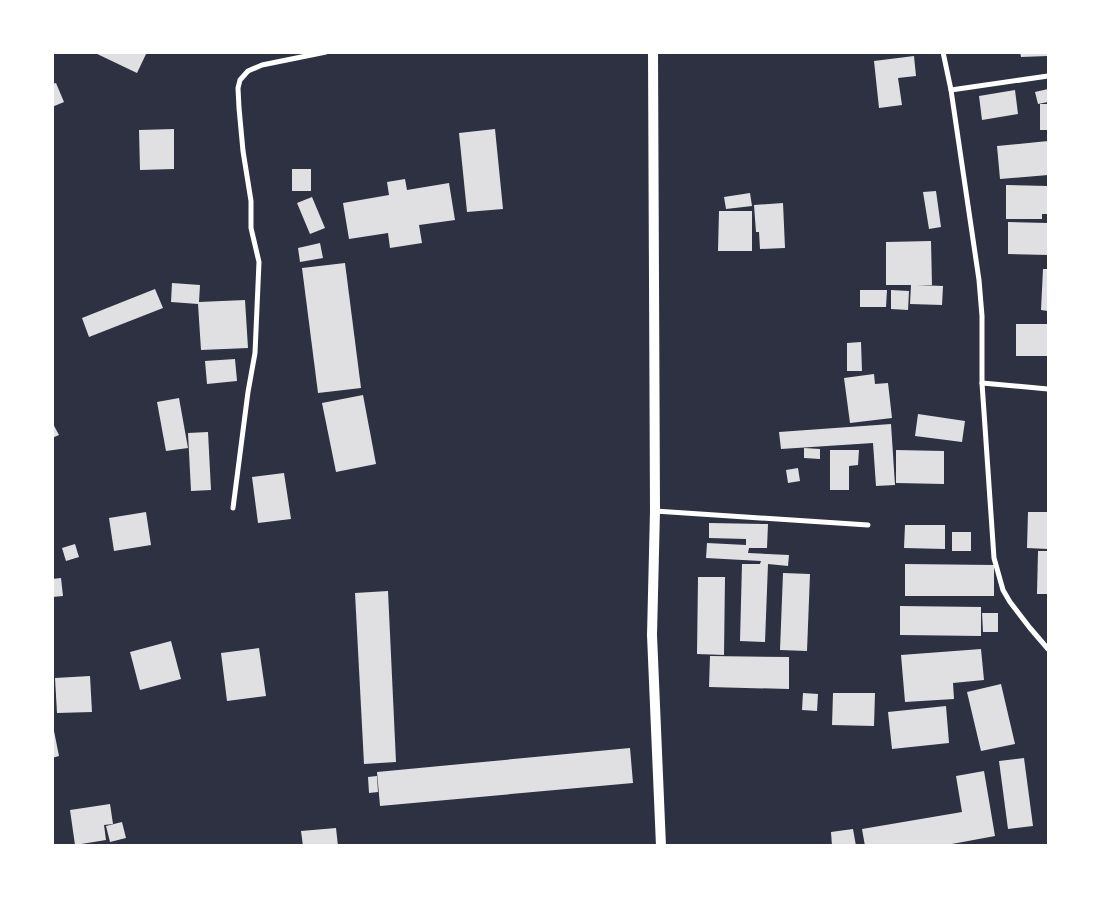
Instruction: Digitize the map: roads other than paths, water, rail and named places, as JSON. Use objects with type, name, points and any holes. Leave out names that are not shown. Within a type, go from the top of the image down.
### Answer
[{"type":"main road","points":[[653,52],[655,511],[652,635],[661,846]]},
{"type":"street","points":[[233,508],[255,353],[259,262],[251,228],[251,201],[243,151],[238,88],[240,80],[248,71],[262,65],[326,52]]},
{"type":"street","points":[[943,52],[951,90],[979,280],[982,316],[982,383],[994,558],[1003,590],[1010,602],[1048,649]]},
{"type":"street","points":[[951,90],[1048,76]]},
{"type":"street","points":[[982,383],[1048,389]]},
{"type":"street","points":[[655,511],[868,524]]}]
